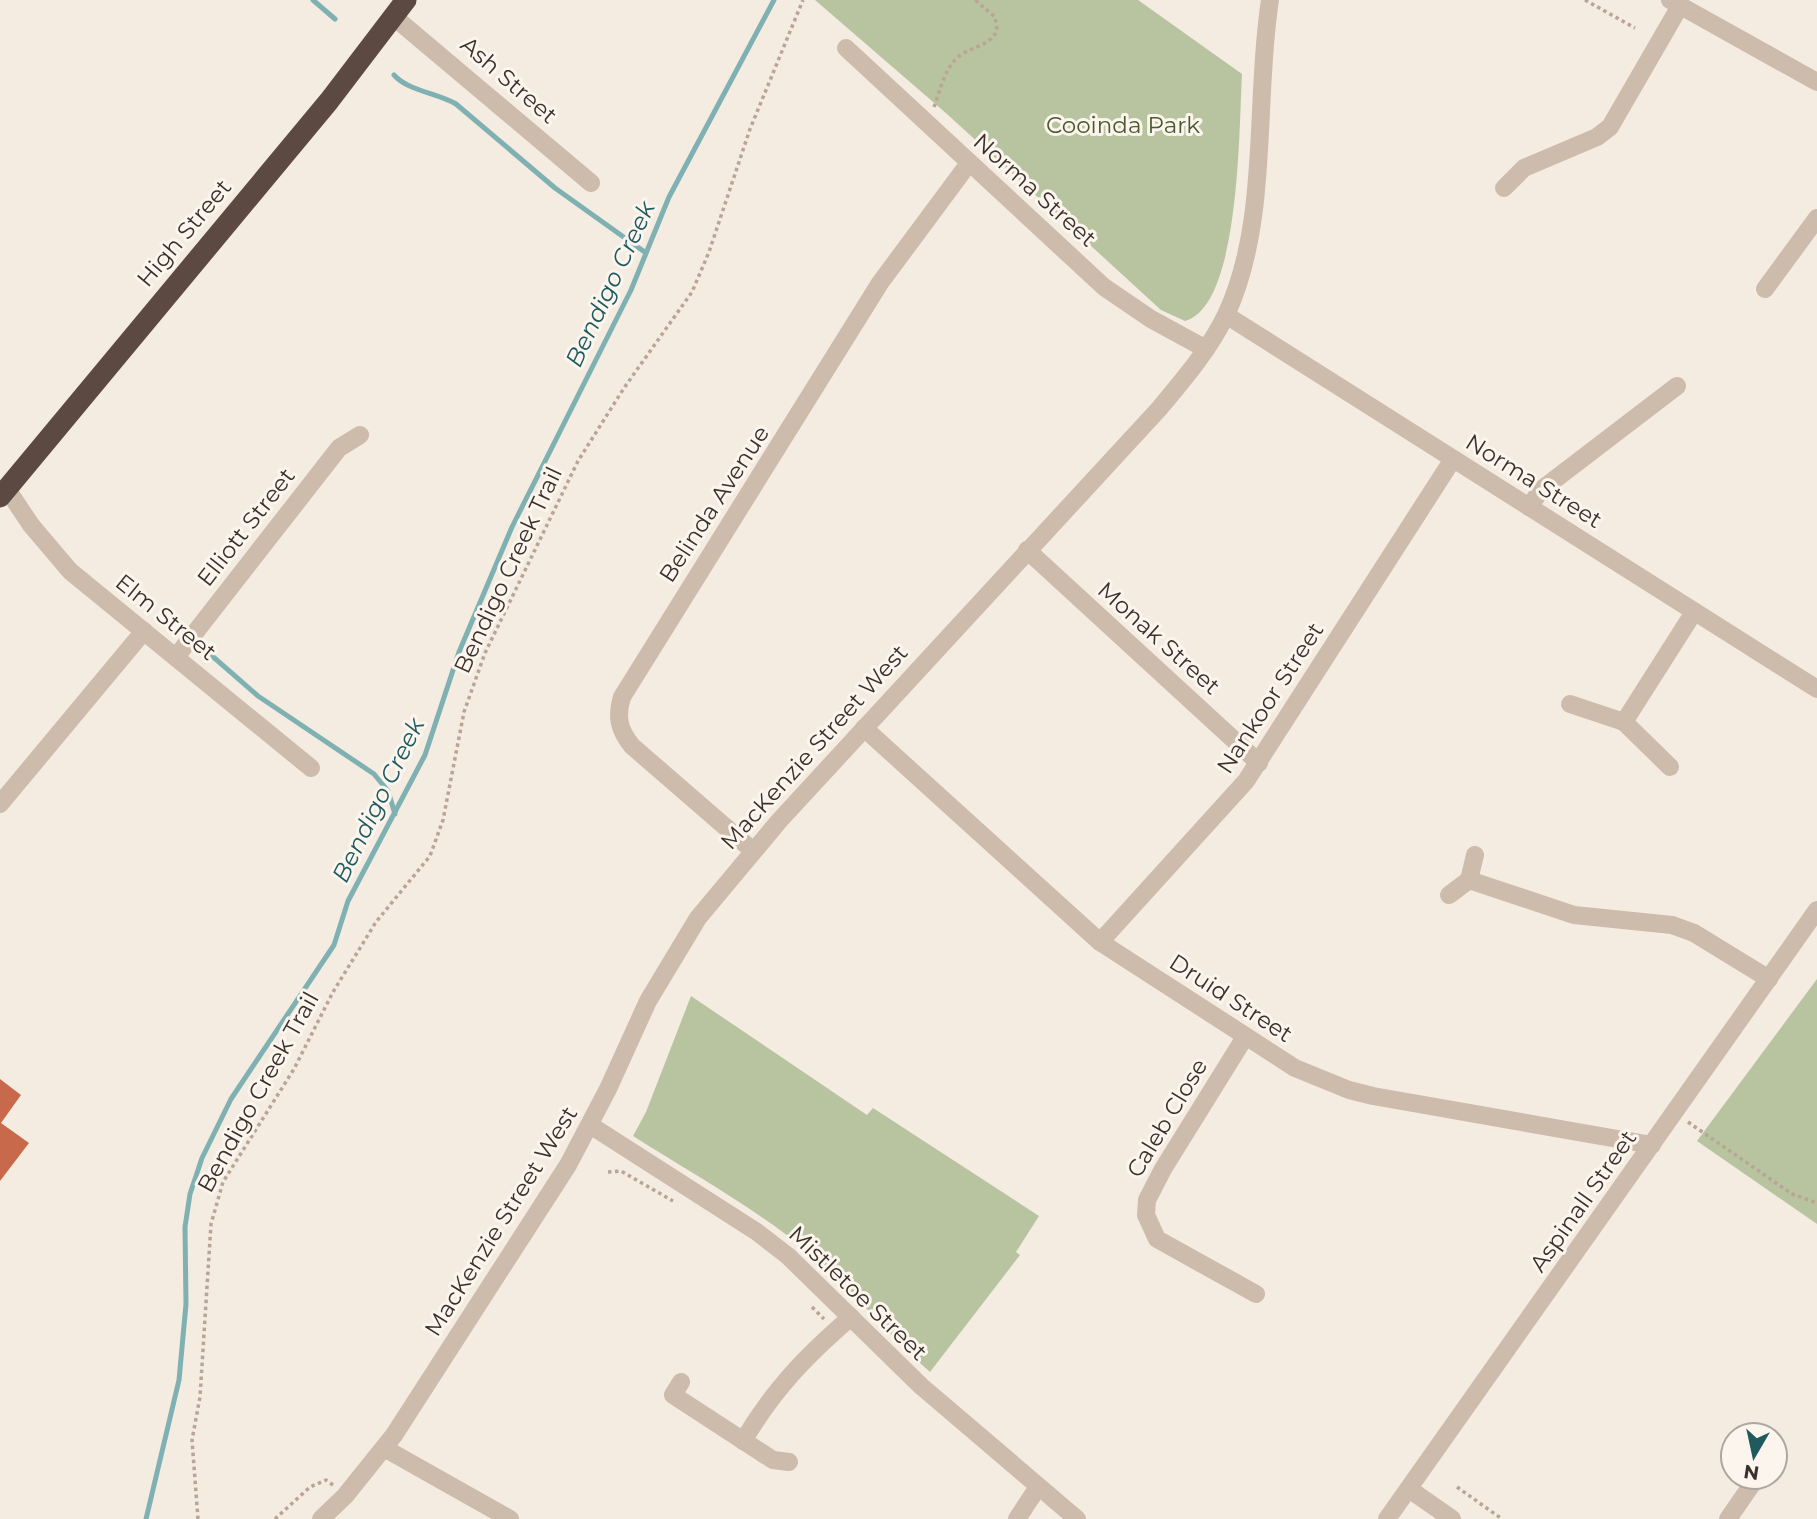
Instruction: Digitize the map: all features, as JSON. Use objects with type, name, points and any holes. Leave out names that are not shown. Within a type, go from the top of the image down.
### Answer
[{"type":"highway","name":"High Street","points":[[4,493],[329,101],[400,8]]},
{"type":"street","name":"MacKenzie Street West","points":[[321,1519],[345,1496],[384,1448],[546,1199],[590,1125],[668,963],[698,918],[752,850],[1158,410],[1206,349],[1226,315],[1241,270],[1252,217],[1270,0]]},
{"type":"street","points":[[1504,188],[1524,168],[1597,137],[1610,127],[1674,3],[1817,82]]},
{"type":"street","name":"Ash Street","points":[[400,8],[591,183]]},
{"type":"street","name":"Norma Street","points":[[846,48],[1104,287],[1151,319],[1206,349]]},
{"type":"street","name":"Belinda Avenue","points":[[752,850],[632,746],[620,727],[618,716],[622,697],[880,283],[969,163]]},
{"type":"street","points":[[1765,289],[1817,218]]},
{"type":"street","name":"Norma Street","points":[[1226,315],[1817,689]]},
{"type":"street","points":[[1529,507],[1541,490],[1677,386]]},
{"type":"street","name":"Elliott Street","points":[[176,657],[339,448],[360,435]]},
{"type":"street","name":"Nankoor Street","points":[[1100,942],[1233,798],[1259,763],[1453,459]]},
{"type":"street","name":"Elm Street","points":[[4,493],[70,571],[311,768]]},
{"type":"street","name":"Monak Street","points":[[1027,550],[1259,763]]},
{"type":"street","points":[[1625,722],[1695,612]]},
{"type":"street","points":[[0,804],[144,631]]},
{"type":"street","points":[[1570,704],[1625,722],[1670,767]]},
{"type":"street","name":"Druid Street","points":[[864,729],[1100,942],[1295,1068],[1349,1090],[1652,1144]]},
{"type":"street","points":[[1449,895],[1469,880],[1475,855]]},
{"type":"street","points":[[1469,880],[1574,915],[1672,925],[1694,933],[1769,979]]},
{"type":"street","name":"Aspinall Street","points":[[1387,1519],[1817,910]]},
{"type":"street","name":"Caleb Close","points":[[1245,1037],[1163,1169],[1147,1200],[1146,1215],[1157,1239],[1256,1294]]},
{"type":"street","name":"Mistletoe Street","points":[[590,1125],[757,1232],[788,1256],[921,1386],[1077,1519]]},
{"type":"street","points":[[743,1441],[777,1388],[797,1364],[851,1317]]},
{"type":"street","points":[[681,1382],[673,1395],[773,1460],[789,1462]]},
{"type":"street","points":[[384,1448],[510,1519]]},
{"type":"street","points":[[1017,1519],[1038,1487]]},
{"type":"street","points":[[1409,1489],[1452,1519]]},
{"type":"street","points":[[1728,1519],[1747,1491]]},
{"type":"path","name":"Bendigo Creek Trail","points":[[198,1519],[192,1440],[200,1398],[211,1224],[220,1189],[294,1069],[332,992],[376,922],[430,856],[443,820],[462,719],[488,646],[578,461],[624,388],[692,292],[709,252],[750,129],[803,0]]},
{"type":"path","points":[[928,126],[950,66],[967,51],[985,44],[997,30],[995,17],[975,0]]},
{"type":"path","points":[[1585,0],[1635,28]]},
{"type":"path","points":[[1676,1112],[1714,1143],[1793,1194],[1817,1203]]},
{"type":"path","points":[[608,1172],[621,1171],[683,1206]]},
{"type":"path","points":[[807,1301],[835,1331]]},
{"type":"path","points":[[275,1519],[302,1493],[326,1480],[345,1496]]},
{"type":"path","points":[[1457,1487],[1502,1519]]},
{"type":"green space","name":"Cooinda Park","points":[[815,0],[1138,0],[1242,74],[1237,170],[1227,249],[1217,283],[1203,308],[1185,321],[1161,310],[947,114]]},
{"type":"green space","points":[[1817,979],[1817,1224],[1697,1141]]},
{"type":"green space","points":[[691,996],[867,1115],[873,1108],[1039,1216],[1016,1252],[1020,1255],[930,1372],[827,1269],[791,1238],[724,1192],[633,1136],[646,1112]]},
{"type":"building","points":[[0,1079],[21,1095],[1,1123],[29,1143],[0,1181]]},
{"type":"waterway","points":[[313,0],[335,19]]},
{"type":"waterway","name":"Bendigo Creek","points":[[146,1519],[179,1380],[186,1304],[185,1227],[190,1194],[202,1158],[231,1099],[334,945],[348,901],[425,755],[459,652],[512,527],[631,290],[669,197],[774,0]]},
{"type":"waterway","points":[[394,75],[407,85],[456,104],[555,188],[646,253]]},
{"type":"waterway","points":[[211,655],[258,696],[374,774],[388,791],[395,814]]}]
